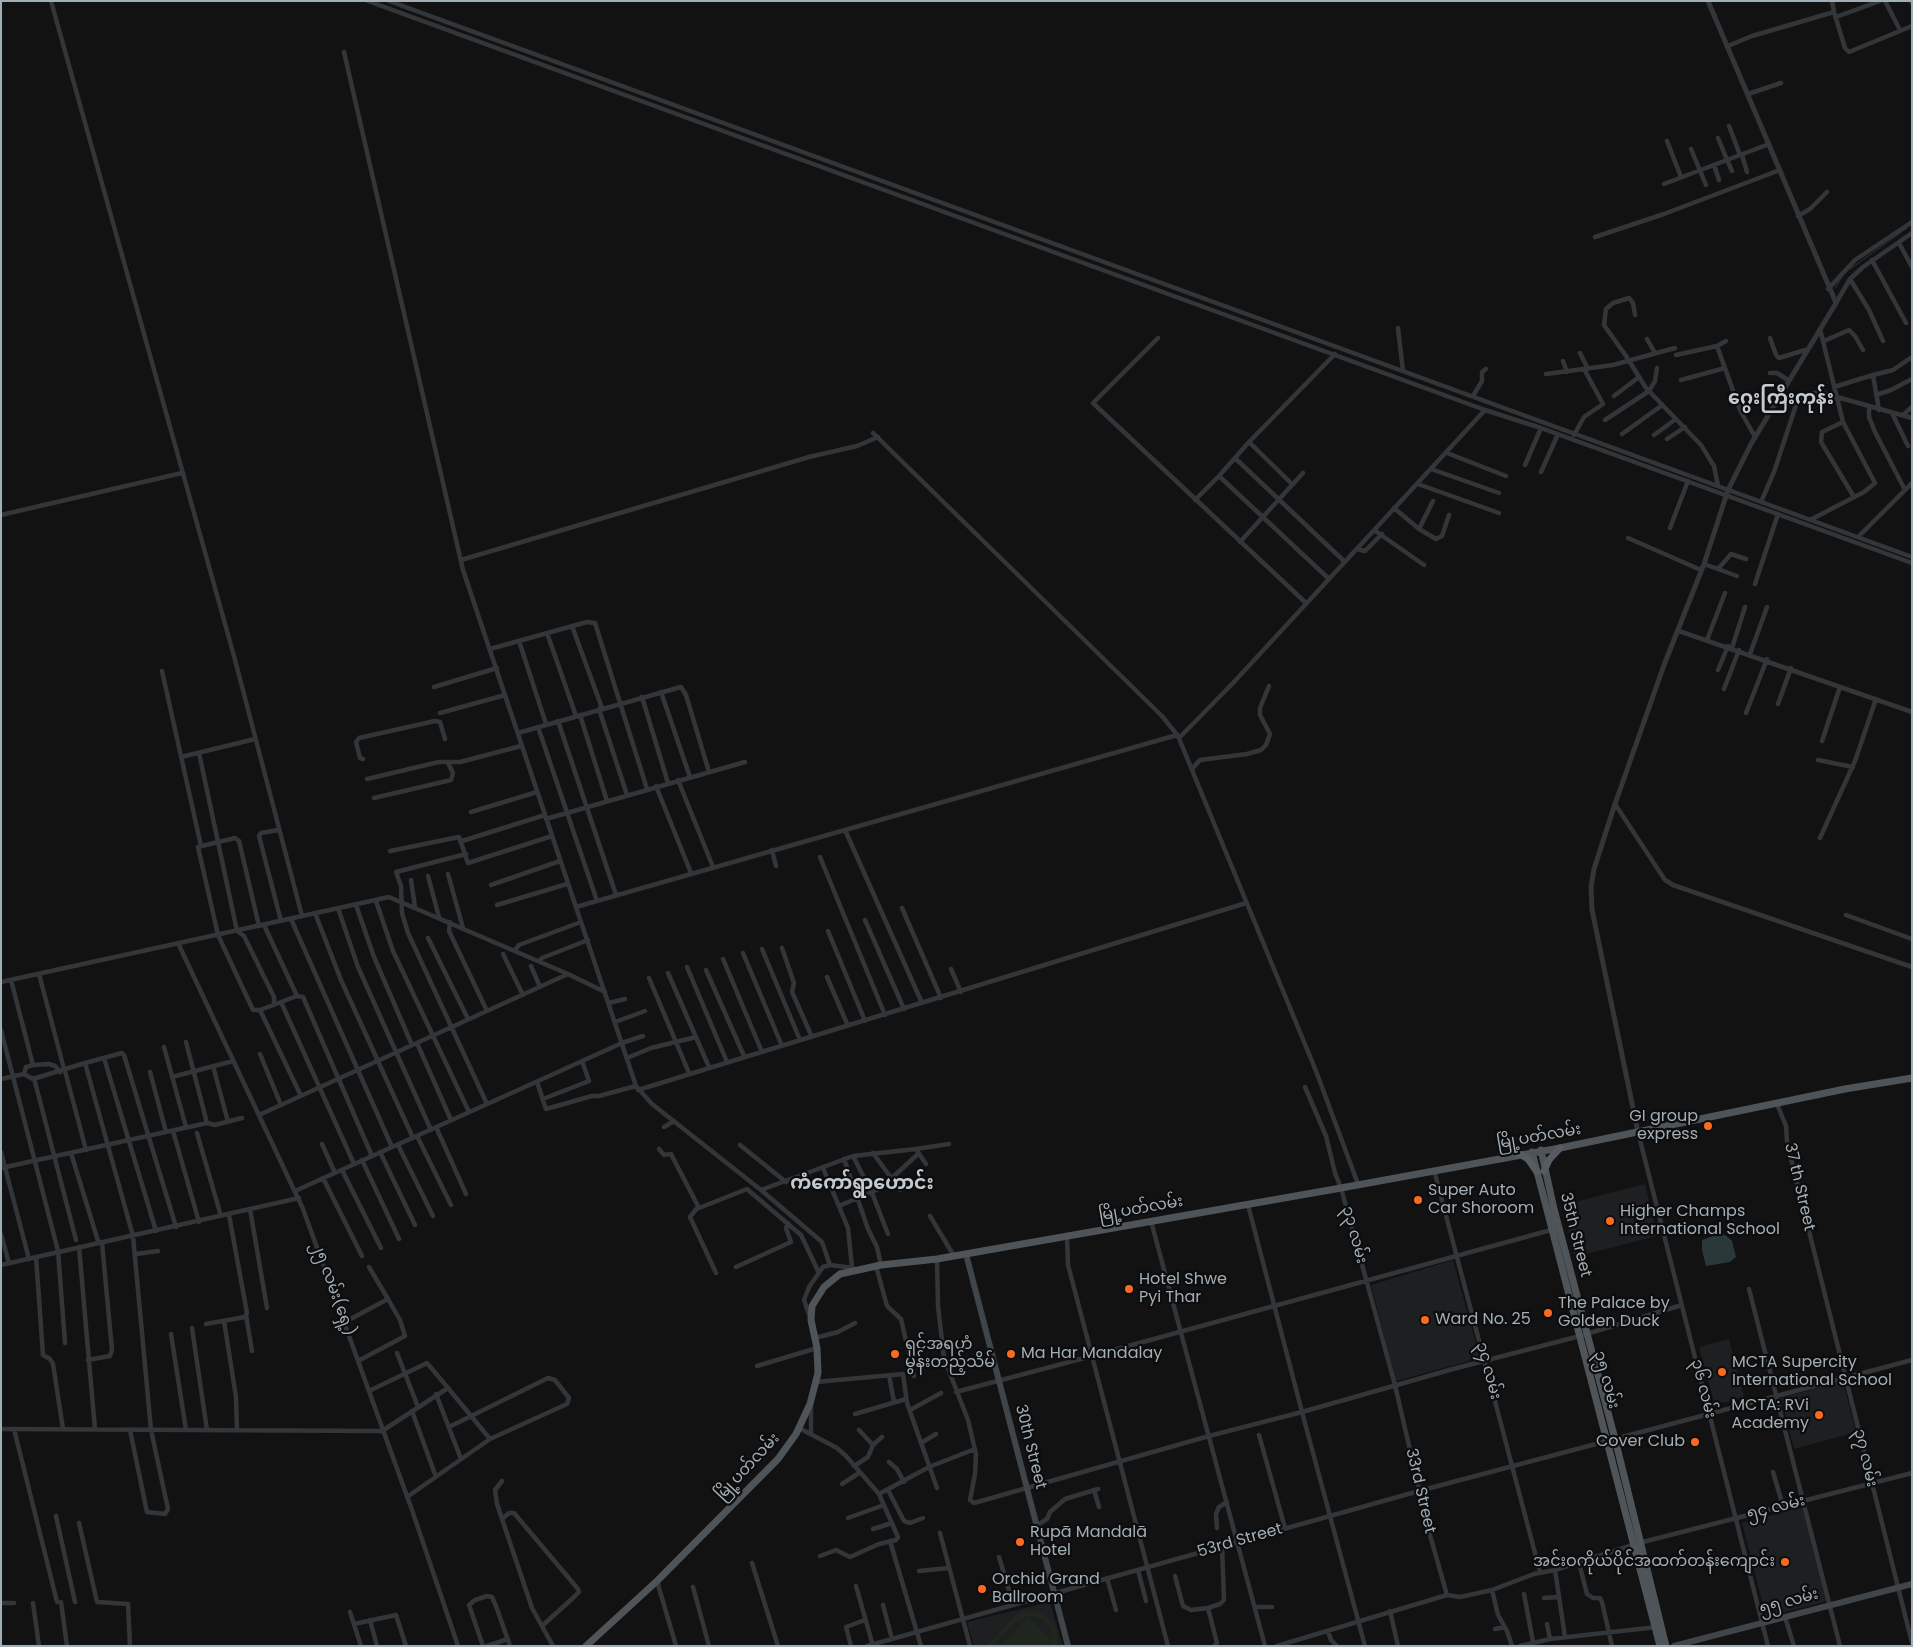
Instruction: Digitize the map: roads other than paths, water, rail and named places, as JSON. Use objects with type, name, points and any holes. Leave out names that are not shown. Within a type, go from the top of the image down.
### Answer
[{"type":"highway","points":[[1520,1154],[1540,1171],[1560,1148]]},
{"type":"main road","name":"မြို့ပတ်လမ်း","points":[[586,1646],[657,1581],[778,1459],[798,1428],[810,1404],[816,1382],[817,1348],[811,1318],[814,1300],[828,1283],[840,1274],[860,1268],[937,1259],[1342,1188],[1560,1148],[1845,1089],[1912,1078]]},
{"type":"main road","name":"35th Street","points":[[1542,1150],[1540,1171],[1583,1336]]},
{"type":"main road","points":[[1532,1152],[1540,1171]]},
{"type":"main road","name":"၃၅ လမ်း","points":[[1550,1210],[1551,1230],[1583,1336],[1611,1440]]},
{"type":"main road","name":"30th Street","points":[[966,1254],[1068,1646]]},
{"type":"main road","points":[[1611,1440],[1658,1627],[1666,1646]]},
{"type":"main road","name":"၅၅ လမ်း","points":[[1674,1646],[1912,1584]]},
{"type":"main road","points":[[1658,1627],[1660,1646]]},
{"type":"street","points":[[51,1],[302,916]]},
{"type":"street","points":[[368,1],[1485,410],[1718,486],[1727,492],[1778,514],[1858,537],[1912,556]]},
{"type":"street","points":[[389,1],[887,185],[1403,370],[1688,481],[1761,502],[1810,520],[1912,563]]},
{"type":"street","points":[[1708,1],[1828,289],[1836,303]]},
{"type":"street","points":[[1832,1],[1845,48],[1849,52],[1912,26]]},
{"type":"street","points":[[1728,46],[1880,1]]},
{"type":"street","points":[[1885,1],[1900,30]]},
{"type":"street","points":[[344,52],[461,560],[521,746],[637,1088],[674,1121],[761,1190],[822,1242],[830,1265]]},
{"type":"street","points":[[1748,94],[1781,83]]},
{"type":"street","points":[[1729,126],[1747,172]]},
{"type":"street","points":[[1718,138],[1732,171]]},
{"type":"street","points":[[1667,141],[1681,177]]},
{"type":"street","points":[[1664,184],[1769,144]]},
{"type":"street","points":[[1691,149],[1706,185]]},
{"type":"street","points":[[1714,165],[1719,180]]},
{"type":"street","points":[[1595,237],[1664,214],[1780,170]]},
{"type":"street","points":[[1798,216],[1810,209],[1827,192]]},
{"type":"street","points":[[1828,289],[1854,260],[1912,222]]},
{"type":"street","points":[[1638,1132],[1591,896],[1597,856],[1664,665],[1704,564],[1727,492],[1755,437],[1805,350],[1850,279],[1872,260],[1912,233]]},
{"type":"street","points":[[1899,243],[1912,267]]},
{"type":"street","points":[[1872,260],[1906,323]]},
{"type":"street","points":[[1850,279],[1869,310],[1883,340]]},
{"type":"street","points":[[1636,315],[1633,303],[1629,298],[1608,305],[1603,320],[1606,330],[1661,406],[1696,438],[1710,458],[1718,486]]},
{"type":"street","points":[[1810,520],[1872,487],[1875,481],[1843,422],[1820,327]]},
{"type":"street","points":[[1398,328],[1403,370]]},
{"type":"street","points":[[1824,342],[1849,330],[1863,350]]},
{"type":"street","points":[[1158,338],[1093,403],[1306,604]]},
{"type":"street","points":[[1770,338],[1776,354],[1780,358],[1805,350]]},
{"type":"street","points":[[1647,339],[1654,353]]},
{"type":"street","points":[[1676,354],[1716,346],[1726,341]]},
{"type":"street","points":[[1716,346],[1740,410],[1755,437]]},
{"type":"street","points":[[1546,374],[1586,369],[1675,348]]},
{"type":"street","points":[[1574,435],[1584,417],[1603,404],[1580,353]]},
{"type":"street","points":[[1196,500],[1249,442],[1335,354]]},
{"type":"street","points":[[1834,387],[1873,375],[1884,374],[1912,357]]},
{"type":"street","points":[[1564,361],[1567,372]]},
{"type":"street","points":[[1605,420],[1649,391],[1655,381],[1657,368]]},
{"type":"street","points":[[1682,380],[1725,368]]},
{"type":"street","points":[[1473,396],[1482,382],[1482,372],[1486,369]]},
{"type":"street","points":[[1770,373],[1777,373],[1788,380]]},
{"type":"street","points":[[1873,375],[1879,410]]},
{"type":"street","points":[[1614,396],[1639,377]]},
{"type":"street","points":[[1876,394],[1891,390],[1912,379]]},
{"type":"street","points":[[1761,502],[1774,472],[1796,405],[1802,397],[1818,392],[1912,418]]},
{"type":"street","points":[[1622,434],[1661,406]]},
{"type":"street","points":[[1869,407],[1869,418],[1875,432],[1905,490]]},
{"type":"street","points":[[1903,415],[1912,407]]},
{"type":"street","points":[[576,907],[1178,736],[1346,562],[1485,410]]},
{"type":"street","points":[[1892,413],[1908,446]]},
{"type":"street","points":[[1654,436],[1676,419]]},
{"type":"street","points":[[1843,422],[1822,432],[1821,442],[1854,497]]},
{"type":"street","points":[[1667,440],[1684,427]]},
{"type":"street","points":[[1525,466],[1541,428]]},
{"type":"street","points":[[873,433],[1156,710],[1178,736],[1316,1070],[1358,1184]]},
{"type":"street","points":[[1541,472],[1558,434]]},
{"type":"street","points":[[461,560],[809,457],[857,446],[878,437]]},
{"type":"street","points":[[1249,442],[1292,484]]},
{"type":"street","points":[[1446,453],[1506,476]]},
{"type":"street","points":[[1235,458],[1346,562]]},
{"type":"street","points":[[1431,468],[1499,493]]},
{"type":"street","points":[[1,515],[182,473]]},
{"type":"street","points":[[1240,542],[1303,473]]},
{"type":"street","points":[[1219,476],[1329,579]]},
{"type":"street","points":[[1670,528],[1688,481]]},
{"type":"street","points":[[1858,537],[1912,483]]},
{"type":"street","points":[[1418,484],[1499,513]]},
{"type":"street","points":[[1419,529],[1433,501]]},
{"type":"street","points":[[1394,508],[1419,529],[1438,539],[1442,536],[1449,515]]},
{"type":"street","points":[[1754,584],[1778,514]]},
{"type":"street","points":[[1374,530],[1424,565]]},
{"type":"street","points":[[1358,549],[1365,551],[1382,534]]},
{"type":"street","points":[[1628,538],[1701,570]]},
{"type":"street","points":[[1718,569],[1731,554],[1746,559]]},
{"type":"street","points":[[1704,564],[1737,576]]},
{"type":"street","points":[[1707,640],[1725,593]]},
{"type":"street","points":[[1718,670],[1730,647],[1745,607]]},
{"type":"street","points":[[1750,654],[1766,607]]},
{"type":"street","points":[[490,650],[591,621],[595,623],[647,789]]},
{"type":"street","points":[[572,626],[601,709],[627,795]]},
{"type":"street","points":[[1679,631],[1766,659],[1912,712]]},
{"type":"street","points":[[547,633],[607,801]]},
{"type":"street","points":[[518,641],[546,724]]},
{"type":"street","points":[[1724,689],[1739,650]]},
{"type":"street","points":[[1746,713],[1766,659]]},
{"type":"street","points":[[434,687],[497,668]]},
{"type":"street","points":[[1778,704],[1791,668]]},
{"type":"street","points":[[162,671],[201,846]]},
{"type":"street","points":[[1192,769],[1200,760],[1248,754],[1261,750],[1266,745],[1270,734],[1260,715],[1260,708],[1269,686]]},
{"type":"street","points":[[1822,741],[1840,686]]},
{"type":"street","points":[[518,732],[682,687],[685,691],[709,772]]},
{"type":"street","points":[[661,692],[690,777]]},
{"type":"street","points":[[440,713],[505,695]]},
{"type":"street","points":[[642,697],[668,783]]},
{"type":"street","points":[[1820,838],[1853,767],[1876,699]]},
{"type":"street","points":[[363,759],[360,758],[356,742],[359,738],[435,721],[440,722],[445,739]]},
{"type":"street","points":[[558,721],[616,895]]},
{"type":"street","points":[[538,727],[597,901]]},
{"type":"street","points":[[181,757],[255,739]]},
{"type":"street","points":[[367,779],[439,762],[448,763],[521,746]]},
{"type":"street","points":[[199,753],[237,931],[244,936],[274,998],[274,1005]]},
{"type":"street","points":[[1818,760],[1853,767]]},
{"type":"street","points":[[462,841],[745,762]]},
{"type":"street","points":[[374,798],[451,780],[453,773],[448,763]]},
{"type":"street","points":[[678,780],[713,867]]},
{"type":"street","points":[[656,786],[691,873]]},
{"type":"street","points":[[471,812],[537,792]]},
{"type":"street","points":[[1615,804],[1665,880],[1672,886],[1912,967]]},
{"type":"street","points":[[278,830],[259,836],[281,921]]},
{"type":"street","points":[[845,830],[922,1004]]},
{"type":"street","points":[[390,851],[459,837],[462,841],[468,863],[552,836]]},
{"type":"street","points":[[298,996],[260,1010],[253,1010],[218,935],[198,847],[236,838],[239,841],[261,925],[298,996],[302,997],[340,1078],[372,1156]]},
{"type":"street","points":[[772,850],[776,866]]},
{"type":"street","points":[[466,854],[398,870],[402,913],[408,933],[487,1104]]},
{"type":"street","points":[[820,858],[885,1015]]},
{"type":"street","points":[[491,885],[560,861]]},
{"type":"street","points":[[448,874],[463,928]]},
{"type":"street","points":[[428,876],[439,917]]},
{"type":"street","points":[[412,880],[415,907]]},
{"type":"street","points":[[497,904],[568,884]]},
{"type":"street","points":[[1,982],[389,897],[515,950],[605,992]]},
{"type":"street","points":[[376,901],[393,951],[469,1112]]},
{"type":"street","points":[[537,1082],[548,1109],[592,1096],[637,1088],[922,1004],[1246,903]]},
{"type":"street","points":[[356,905],[374,957],[451,1120]]},
{"type":"street","points":[[338,908],[352,951],[396,1052],[466,1194]]},
{"type":"street","points":[[902,908],[941,998]]},
{"type":"street","points":[[315,913],[340,980],[415,1137],[451,1205]]},
{"type":"street","points":[[1846,915],[1912,939]]},
{"type":"street","points":[[291,919],[395,1146],[433,1216]]},
{"type":"street","points":[[865,920],[904,1009]]},
{"type":"street","points":[[450,922],[449,930],[487,1011]]},
{"type":"street","points":[[515,950],[519,945],[581,922]]},
{"type":"street","points":[[828,931],[866,1020]]},
{"type":"street","points":[[428,938],[468,1020]]},
{"type":"street","points":[[539,961],[542,958],[588,940]]},
{"type":"street","name":"၂၅ လမ်း(ရှေ့)","points":[[178,943],[299,1198],[345,1322],[458,1646]]},
{"type":"street","points":[[782,948],[794,983],[792,992],[812,1036]]},
{"type":"street","points":[[762,949],[800,1040]]},
{"type":"street","points":[[743,953],[782,1046]]},
{"type":"street","points":[[503,954],[523,994]]},
{"type":"street","points":[[723,959],[762,1052]]},
{"type":"street","points":[[530,966],[540,987]]},
{"type":"street","points":[[687,967],[727,1062]]},
{"type":"street","points":[[951,969],[961,992]]},
{"type":"street","points":[[706,970],[744,1056]]},
{"type":"street","points":[[668,973],[709,1066]]},
{"type":"street","points":[[39,974],[63,1071],[86,1150]]},
{"type":"street","points":[[259,1115],[568,974]]},
{"type":"street","points":[[827,977],[848,1026]]},
{"type":"street","points":[[649,978],[689,1072]]},
{"type":"street","points":[[11,980],[33,1065]]},
{"type":"street","points":[[609,1003],[625,999]]},
{"type":"street","points":[[281,1002],[354,1164]]},
{"type":"street","points":[[260,1010],[301,1096]]},
{"type":"street","points":[[615,1022],[645,1011]]},
{"type":"street","points":[[1,1030],[58,1251],[66,1343]]},
{"type":"street","points":[[295,1191],[622,1043],[643,1036]]},
{"type":"street","points":[[627,1058],[696,1037]]},
{"type":"street","points":[[186,1042],[207,1122]]},
{"type":"street","points":[[164,1046],[186,1128]]},
{"type":"street","points":[[1,1079],[24,1074],[34,1078],[123,1053],[176,1226]]},
{"type":"street","points":[[260,1054],[281,1105]]},
{"type":"street","points":[[104,1058],[127,1140],[156,1231]]},
{"type":"street","points":[[172,1076],[233,1061]]},
{"type":"street","points":[[543,1099],[589,1081],[582,1061]]},
{"type":"street","points":[[85,1063],[106,1145],[133,1236],[151,1430],[168,1509],[165,1514],[148,1512],[130,1430]]},
{"type":"street","points":[[24,1074],[26,1067],[33,1065],[49,1064],[63,1071]]},
{"type":"street","points":[[213,1066],[228,1122]]},
{"type":"street","points":[[150,1072],[166,1132]]},
{"type":"street","points":[[34,1078],[76,1240]]},
{"type":"street","name":"၃၃ လမ်း","points":[[1305,1087],[1326,1136],[1335,1174],[1342,1188],[1395,1385]]},
{"type":"street","name":"37 th Street","points":[[1777,1104],[1786,1126],[1787,1141],[1819,1272]]},
{"type":"street","points":[[3,1168],[207,1122],[215,1125],[242,1118]]},
{"type":"street","points":[[664,1127],[674,1121]]},
{"type":"street","points":[[173,1131],[199,1222]]},
{"type":"street","points":[[196,1132],[221,1216]]},
{"type":"street","name":"၃၆ လမ်း","points":[[1638,1132],[1768,1646]]},
{"type":"street","points":[[322,1144],[335,1173]]},
{"type":"street","points":[[761,1190],[853,1156],[873,1153],[917,1152],[950,1144]]},
{"type":"street","points":[[740,1145],[786,1182]]},
{"type":"street","points":[[659,1149],[664,1155],[671,1154],[698,1207]]},
{"type":"street","points":[[1,1152],[3,1168],[29,1259]]},
{"type":"street","points":[[380,1152],[415,1225]]},
{"type":"street","points":[[917,1152],[926,1164]]},
{"type":"street","points":[[839,1206],[872,1194],[893,1179],[917,1152]]},
{"type":"street","points":[[71,1153],[98,1241],[102,1243],[112,1354],[88,1360]]},
{"type":"street","points":[[873,1153],[900,1190]]},
{"type":"street","points":[[853,1156],[872,1194],[888,1234]]},
{"type":"street","points":[[844,1159],[868,1229],[878,1247],[878,1265],[887,1306],[901,1319],[914,1376]]},
{"type":"street","points":[[362,1160],[399,1239]]},
{"type":"street","points":[[823,1168],[850,1239],[852,1268]]},
{"type":"street","points":[[342,1170],[380,1248]]},
{"type":"street","name":"၃၄ လမ်း","points":[[1434,1170],[1540,1572]]},
{"type":"street","points":[[323,1178],[362,1256]]},
{"type":"street","points":[[698,1207],[702,1208],[747,1189],[802,1235],[819,1272]]},
{"type":"street","points":[[1,1265],[299,1198]]},
{"type":"street","points":[[1248,1205],[1276,1307],[1328,1516],[1365,1646]]},
{"type":"street","points":[[698,1207],[690,1217],[716,1273]]},
{"type":"street","points":[[250,1210],[267,1308]]},
{"type":"street","points":[[229,1214],[252,1350]]},
{"type":"street","points":[[930,1216],[954,1256]]},
{"type":"street","points":[[1151,1221],[1265,1646]]},
{"type":"street","points":[[736,1267],[791,1242],[786,1228],[788,1223]]},
{"type":"street","points":[[956,1392],[1182,1333],[1551,1230]]},
{"type":"street","points":[[1,1234],[10,1263]]},
{"type":"street","points":[[1067,1236],[1068,1265],[1168,1646]]},
{"type":"street","points":[[79,1247],[88,1360],[96,1429]]},
{"type":"street","points":[[136,1254],[158,1251]]},
{"type":"street","points":[[36,1257],[43,1355],[53,1362],[63,1429]]},
{"type":"street","points":[[937,1259],[940,1328],[944,1358],[968,1420],[975,1449],[976,1469],[970,1496],[972,1503],[1395,1385],[1583,1336],[1682,1305]]},
{"type":"street","points":[[811,1318],[807,1313],[804,1300],[809,1287],[819,1272],[824,1267],[830,1265],[860,1268]]},
{"type":"street","points":[[358,1361],[405,1336],[400,1320],[369,1267]]},
{"type":"street","name":"၃၇ လမ်း","points":[[1819,1272],[1912,1643]]},
{"type":"street","points":[[1748,1289],[1840,1646]]},
{"type":"street","points":[[345,1322],[388,1299]]},
{"type":"street","points":[[206,1324],[246,1315]]},
{"type":"street","points":[[224,1321],[236,1396],[237,1430]]},
{"type":"street","points":[[815,1338],[838,1332],[855,1323]]},
{"type":"street","points":[[192,1328],[207,1430]]},
{"type":"street","points":[[171,1334],[186,1430]]},
{"type":"street","points":[[757,1366],[817,1348]]},
{"type":"street","points":[[397,1354],[418,1407]]},
{"type":"street","name":"53rd Street","points":[[871,1645],[1053,1592],[1419,1491],[1912,1360]]},
{"type":"street","points":[[368,1391],[429,1363],[490,1439]]},
{"type":"street","points":[[816,1382],[903,1374],[906,1399],[937,1488]]},
{"type":"street","points":[[889,1375],[894,1402]]},
{"type":"street","points":[[407,1497],[490,1439],[567,1404],[569,1398],[553,1377],[449,1427]]},
{"type":"street","name":"33rd Street","points":[[1395,1385],[1419,1491],[1447,1595]]},
{"type":"street","points":[[1,1429],[382,1431],[436,1394],[448,1388]]},
{"type":"street","points":[[910,1410],[941,1393]]},
{"type":"street","points":[[436,1394],[461,1459]]},
{"type":"street","points":[[855,1414],[906,1399]]},
{"type":"street","points":[[810,1404],[811,1434]]},
{"type":"street","points":[[412,1411],[436,1477]]},
{"type":"street","points":[[798,1428],[837,1448],[879,1494],[897,1539],[850,1557],[836,1550],[820,1556]]},
{"type":"street","points":[[14,1429],[59,1602],[67,1646]]},
{"type":"street","points":[[859,1430],[873,1445]]},
{"type":"street","points":[[921,1443],[936,1434]]},
{"type":"street","points":[[1259,1435],[1285,1528]]},
{"type":"street","points":[[854,1466],[868,1457],[873,1445],[882,1437]]},
{"type":"street","points":[[879,1494],[929,1467],[975,1449]]},
{"type":"street","points":[[889,1462],[897,1469],[904,1482]]},
{"type":"street","points":[[1773,1472],[1783,1506]]},
{"type":"street","points":[[842,1484],[859,1473]]},
{"type":"street","name":"၅၄ လမ်း","points":[[1277,1646],[1447,1595],[1460,1598],[1492,1590],[1540,1572],[1555,1570],[1636,1544],[1912,1473]]},
{"type":"street","points":[[502,1481],[495,1490],[502,1519],[532,1608],[553,1646]]},
{"type":"street","points":[[1036,1526],[1047,1520],[1050,1512],[1065,1499],[1096,1489],[1100,1508]]},
{"type":"street","points":[[888,1490],[904,1522],[910,1523],[923,1518]]},
{"type":"street","points":[[1217,1528],[1216,1514],[1219,1507],[1226,1502]]},
{"type":"street","points":[[848,1518],[884,1505]]},
{"type":"street","points":[[502,1519],[509,1513],[514,1513],[578,1589],[579,1592],[542,1626]]},
{"type":"street","points":[[56,1516],[75,1602]]},
{"type":"street","points":[[79,1523],[98,1602],[128,1604],[130,1646]]},
{"type":"street","points":[[873,1529],[892,1523]]},
{"type":"street","points":[[940,1533],[970,1646]]},
{"type":"street","points":[[890,1541],[921,1646]]},
{"type":"street","points":[[1175,1576],[1183,1606],[1191,1610],[1220,1604],[1224,1600],[1222,1546]]},
{"type":"street","points":[[999,1557],[1013,1604]]},
{"type":"street","points":[[1579,1562],[1588,1594],[1593,1598],[1600,1598],[1602,1602],[1612,1646]]},
{"type":"street","points":[[752,1563],[778,1646]]},
{"type":"street","points":[[919,1571],[949,1568]]},
{"type":"street","points":[[1138,1570],[1146,1601]]},
{"type":"street","points":[[1555,1570],[1565,1637]]},
{"type":"street","points":[[1107,1578],[1116,1610]]},
{"type":"street","points":[[657,1581],[676,1646]]},
{"type":"street","points":[[856,1586],[871,1645]]},
{"type":"street","points":[[693,1588],[709,1646]]},
{"type":"street","points":[[1492,1590],[1498,1615],[1512,1646]]},
{"type":"street","points":[[1524,1594],[1533,1642]]},
{"type":"street","points":[[483,1646],[469,1605],[475,1600],[487,1596],[492,1597],[510,1646]]},
{"type":"street","points":[[1544,1598],[1559,1597]]},
{"type":"street","points":[[1,1603],[14,1603]]},
{"type":"street","points":[[33,1603],[39,1646]]},
{"type":"street","points":[[883,1605],[892,1639]]},
{"type":"street","points":[[1255,1607],[1272,1608]]},
{"type":"street","points":[[1208,1608],[1217,1643],[1214,1646]]},
{"type":"street","points":[[1390,1611],[1398,1646]]},
{"type":"street","points":[[350,1612],[361,1646]]},
{"type":"street","points":[[354,1624],[396,1615],[406,1646]]},
{"type":"street","points":[[1785,1617],[1794,1646]]},
{"type":"street","points":[[370,1620],[376,1646]]},
{"type":"street","points":[[851,1646],[846,1627],[866,1620]]},
{"type":"street","points":[[1547,1624],[1550,1639]]},
{"type":"street","points":[[1495,1629],[1505,1627]]},
{"type":"street","points":[[1520,1646],[1550,1639],[1658,1627]]},
{"type":"street","points":[[1328,1631],[1331,1640],[1338,1646]]},
{"type":"street","points":[[487,1646],[508,1639]]},
{"type":"street","points":[[1556,1639],[1558,1646]]},
{"type":"waterway","points":[[1850,269],[1907,228]]},
{"type":"waterway","points":[[1835,288],[1842,277]]},
{"type":"place","name":"GI group express","points":[[1708,1126]]},
{"type":"place","name":"Super Auto Car Shoroom","points":[[1418,1200]]},
{"type":"place","name":"Higher Champs International School","points":[[1610,1221]]},
{"type":"place","name":"Hotel Shwe Pyi Thar","points":[[1129,1289]]},
{"type":"place","name":"The Palace by Golden Duck","points":[[1548,1313]]},
{"type":"place","name":"Ward No. 25","points":[[1425,1320]]},
{"type":"place","name":"ရှင်အရဟံ မွန်းတည့်သိမ်","points":[[895,1354]]},
{"type":"place","name":"Ma Har Mandalay","points":[[1011,1354]]},
{"type":"place","name":"MCTA Supercity International School","points":[[1722,1372]]},
{"type":"place","name":"MCTA: RVi Academy","points":[[1819,1415]]},
{"type":"place","name":"Cover Club","points":[[1695,1442]]},
{"type":"place","name":"Rupā Mandalā Hotel","points":[[1020,1542]]},
{"type":"place","name":"အင်းဝကိုယ်ပိုင်အထက်တန်းကျောင်း","points":[[1785,1562]]},
{"type":"place","name":"Orchid Grand Ballroom","points":[[982,1589]]},
{"type":"district","name":"ဂွေးကြီးကုန်း","points":[[1781,399]]},
{"type":"district","name":"ကံကော်ရွာဟောင်း","points":[[862,1184]]}]
